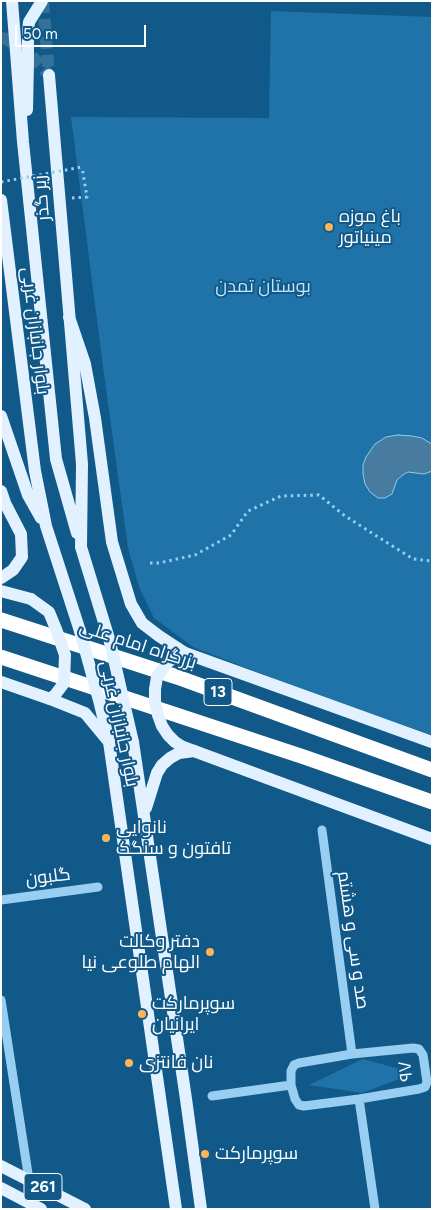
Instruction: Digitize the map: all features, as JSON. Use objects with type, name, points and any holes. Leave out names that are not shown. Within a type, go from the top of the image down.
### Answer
[{"type":"highway","name":"بزرگراه امام علی","points":[[1,620],[177,677],[432,770]]},
{"type":"highway","name":"13","points":[[1,657],[304,757],[432,802]]},
{"type":"main road","name":"بلوار جانبازان غربی","points":[[12,1],[23,142],[56,459],[110,642],[133,742],[201,1209]]},
{"type":"main road","points":[[23,142],[28,98],[29,22],[42,1]]},
{"type":"main road","name":"زیر گذر","points":[[49,75],[69,317]]},
{"type":"main road","name":"بلوار جانبازان غربی","points":[[1,200],[35,471],[46,526],[80,631],[109,742],[173,1206]]},
{"type":"main road","name":"بلوار جانبازان غربی","points":[[69,317],[82,464],[81,547]]},
{"type":"main road","points":[[69,317],[85,364],[95,418],[112,542],[131,604],[142,623],[185,653],[432,742]]},
{"type":"main road","points":[[1,416],[28,495],[46,526]]},
{"type":"main road","points":[[1,578],[13,570],[22,557],[20,534],[2,498]]},
{"type":"main road","points":[[1,591],[31,599],[49,612],[65,655],[64,683],[50,699]]},
{"type":"main road","points":[[185,653],[167,662],[157,677],[155,689],[155,702],[162,726],[175,742],[183,747],[432,839]]},
{"type":"main road","points":[[1,682],[85,713],[109,742]]},
{"type":"main road","points":[[144,813],[157,773],[162,766],[179,753],[194,751]]},
{"type":"main road","name":"261","points":[[1,1166],[85,1209]]},
{"type":"main road","name":"261","points":[[1,1188],[41,1209]]},
{"type":"street","name":"صد و سی و هشتم","points":[[322,830],[352,1054]]},
{"type":"street","name":"گلبون","points":[[1,900],[98,887]]},
{"type":"street","points":[[1,1000],[30,1180]]},
{"type":"street","name":"۹۷","points":[[413,1048],[419,1049],[429,1065],[425,1087],[359,1099],[299,1105],[291,1085],[291,1070],[294,1065],[352,1054],[413,1048]]},
{"type":"street","points":[[212,1096],[291,1085]]},
{"type":"street","points":[[359,1099],[375,1209]]},
{"type":"path","points":[[1,182],[82,167],[87,197]]},
{"type":"path","points":[[150,563],[159,563],[195,555],[231,535],[248,511],[281,496],[319,495],[345,516],[413,559],[432,561]]},
{"type":"green space","name":"بوستان تمدن","points":[[271,11],[432,17],[432,735],[311,693],[193,647],[154,618],[139,587],[128,548],[71,117],[269,118]]},
{"type":"green space","points":[[363,1059],[415,1073],[362,1093],[309,1085]]},
{"type":"shaded area","points":[[398,435],[422,438],[432,444],[432,471],[424,474],[408,472],[404,474],[397,480],[392,494],[385,498],[378,498],[370,492],[365,484],[363,465],[375,444],[386,437]]},
{"type":"tunnel","points":[[43,1],[49,75]]},
{"type":"tunnel","points":[[1,38],[6,39],[30,54],[49,75]]},
{"type":"place","name":"باغ موزه مینیاتور","points":[[329,227]]},
{"type":"place","name":"نانوایی تافتون و سنگک","points":[[106,838]]},
{"type":"place","name":"دفتر وکالت الهام طلوعی نیا","points":[[210,952]]},
{"type":"place","name":"سوپرمارکت ایرانیان","points":[[142,1014]]},
{"type":"place","name":"نان فانتزی","points":[[129,1063]]},
{"type":"place","name":"سوپرمارکت","points":[[205,1154]]}]
